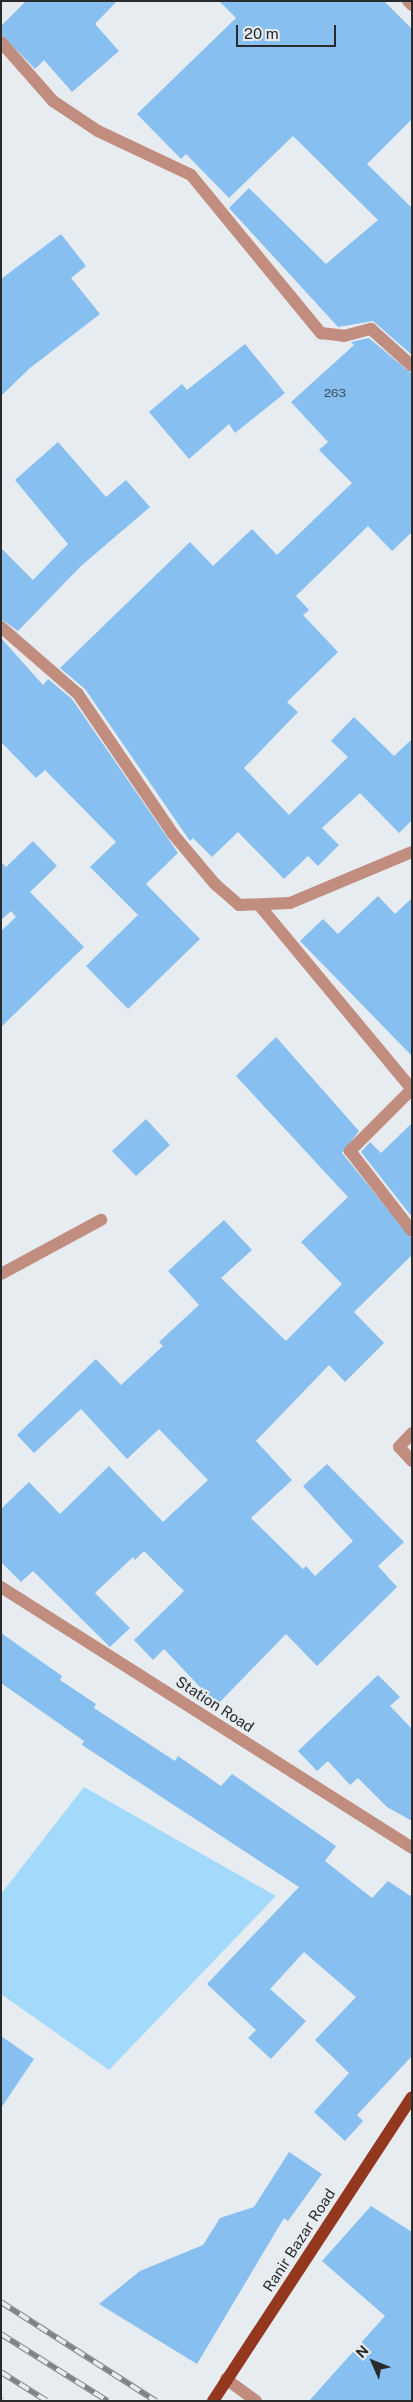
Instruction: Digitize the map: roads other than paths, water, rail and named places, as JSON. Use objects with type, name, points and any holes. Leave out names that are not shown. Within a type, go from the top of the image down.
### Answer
[{"type":"main road","name":"Ranir Bazar Road","points":[[213,2401],[412,2097]]},
{"type":"street","points":[[408,1],[412,6]]},
{"type":"street","points":[[1,42],[53,101],[98,131],[191,175],[321,333],[344,336],[371,328],[412,366]]},
{"type":"street","points":[[1,627],[78,694],[173,834],[215,884],[239,905],[290,903],[412,852]]},
{"type":"street","points":[[259,904],[412,1089],[350,1151],[412,1231]]},
{"type":"street","points":[[1,1274],[101,1220]]},
{"type":"street","points":[[412,1433],[399,1447],[412,1461]]},
{"type":"street","name":"Station Road","points":[[1,1587],[412,1848]]},
{"type":"street","points":[[226,2379],[256,2401]]},
{"type":"water","points":[[84,1787],[276,1896],[109,2070],[1,1994],[1,1894]]},
{"type":"railway","points":[[1,2302],[156,2401]]},
{"type":"railway","points":[[1,2334],[108,2401]]},
{"type":"railway","points":[[1,2372],[47,2401]]}]
